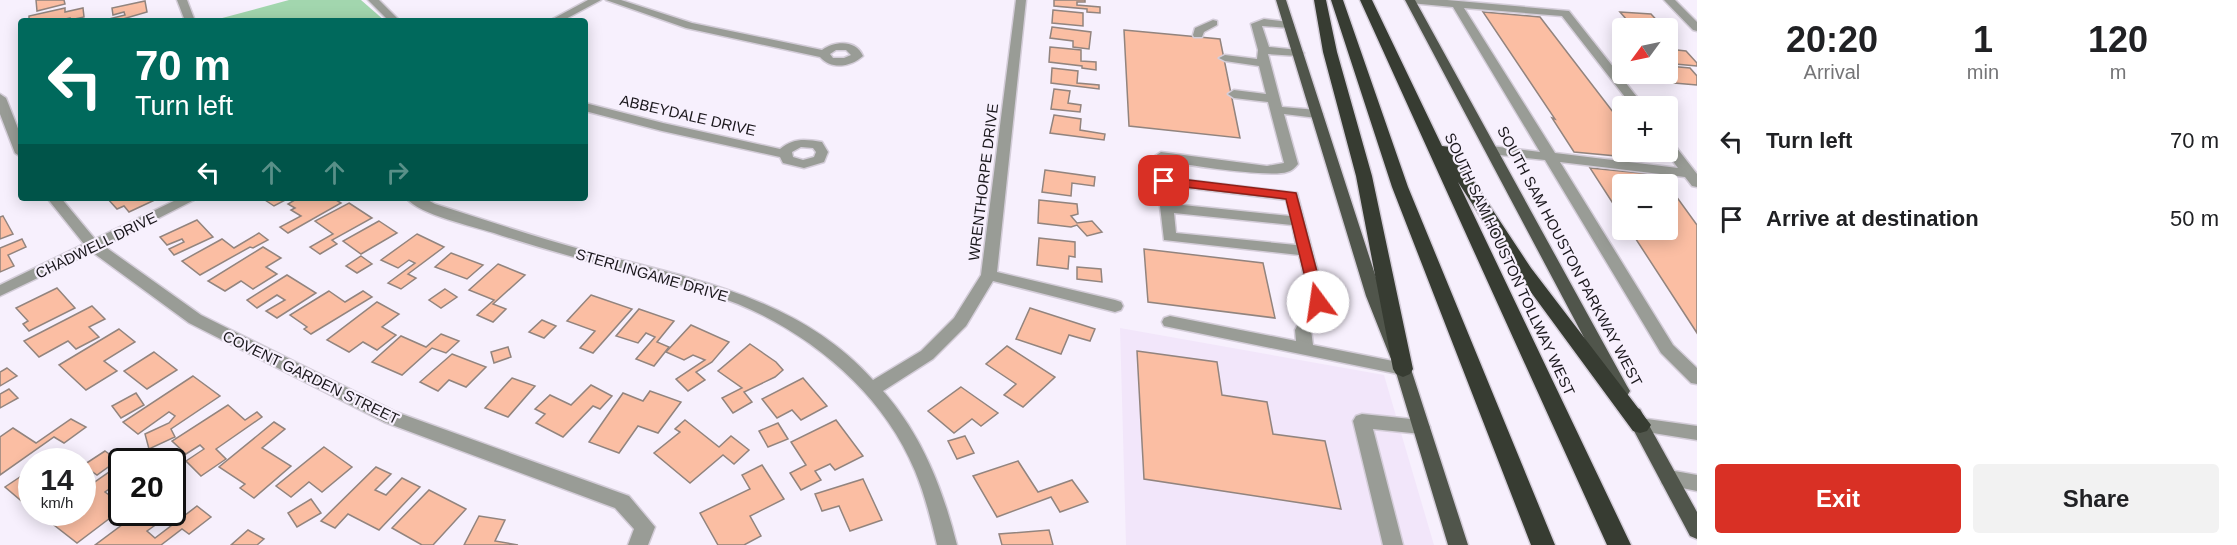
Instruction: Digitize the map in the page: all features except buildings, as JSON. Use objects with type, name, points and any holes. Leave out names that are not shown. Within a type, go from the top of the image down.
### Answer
[{"type":"highway","points":[[1320,0],[1330,51],[1364,176],[1403,369]]},
{"type":"highway","points":[[1337,0],[1401,187],[1543,545]]},
{"type":"highway","name":"SOUTH SAM HOUSTON TOLLWAY WEST","points":[[1366,0],[1619,545]]},
{"type":"highway","points":[[1402,78],[1525,272],[1640,425]]},
{"type":"main road","points":[[1281,0],[1374,296],[1403,369],[1458,545]]},
{"type":"main road","name":"SOUTH SAM HOUSTON PARKWAY WEST","points":[[1410,0],[1697,530]]},
{"type":"street","points":[[182,0],[189,18]]},
{"type":"street","points":[[373,0],[392,18]]},
{"type":"street","points":[[560,18],[596,0]]},
{"type":"street","points":[[611,0],[690,26],[824,54]]},
{"type":"street","name":"WRENTHORPE DRIVE","points":[[872,389],[927,355],[960,322],[989,275],[1021,0]]},
{"type":"street","points":[[1410,0],[1565,13],[1630,96]]},
{"type":"street","points":[[1669,0],[1697,28]]},
{"type":"street","points":[[1457,4],[1667,349],[1697,378]]},
{"type":"street","points":[[1685,16],[1697,17]]},
{"type":"street","points":[[1161,156],[1267,170],[1284,169],[1291,164],[1256,24],[1264,22],[1289,25]]},
{"type":"street","points":[[1198,34],[1199,30],[1214,23]]},
{"type":"street","points":[[1225,58],[1298,53]]},
{"type":"street","points":[[1233,94],[1317,114]]},
{"type":"street","points":[[0,98],[18,145]]},
{"type":"street","name":"ABBEYDALE DRIVE","points":[[588,108],[662,128],[785,154]]},
{"type":"street","points":[[1491,150],[1693,178]]},
{"type":"street","points":[[1678,159],[1693,178]]},
{"type":"street","points":[[1305,251],[1169,237],[1164,181],[1292,196],[1318,302],[1303,330],[1305,349]]},
{"type":"street","name":"COVENT GARDEN STREET","points":[[56,201],[93,246],[195,319],[390,417],[622,502],[645,527],[638,545]]},
{"type":"street","name":"CHADWELL DRIVE","points":[[0,291],[185,201]]},
{"type":"street","name":"STERLINGAME DRIVE","points":[[419,201],[430,207],[544,244],[717,292],[764,310],[818,340],[872,389],[894,414],[912,442],[930,483],[947,545]]},
{"type":"street","points":[[1167,208],[1298,221]]},
{"type":"street","points":[[989,275],[1115,306]]},
{"type":"street","points":[[1170,322],[1403,369]]},
{"type":"street","points":[[1393,545],[1362,421],[1421,427]]},
{"type":"street","points":[[1640,425],[1697,433]]},
{"type":"street","points":[[1669,478],[1697,483]]},
{"type":"shaded area","points":[[1120,328],[1384,375],[1434,545],[1126,545]]},
{"type":"green space","points":[[289,0],[361,0],[382,18],[222,18]]},
{"type":"route","points":[[1164,181],[1292,196],[1318,302]]}]
